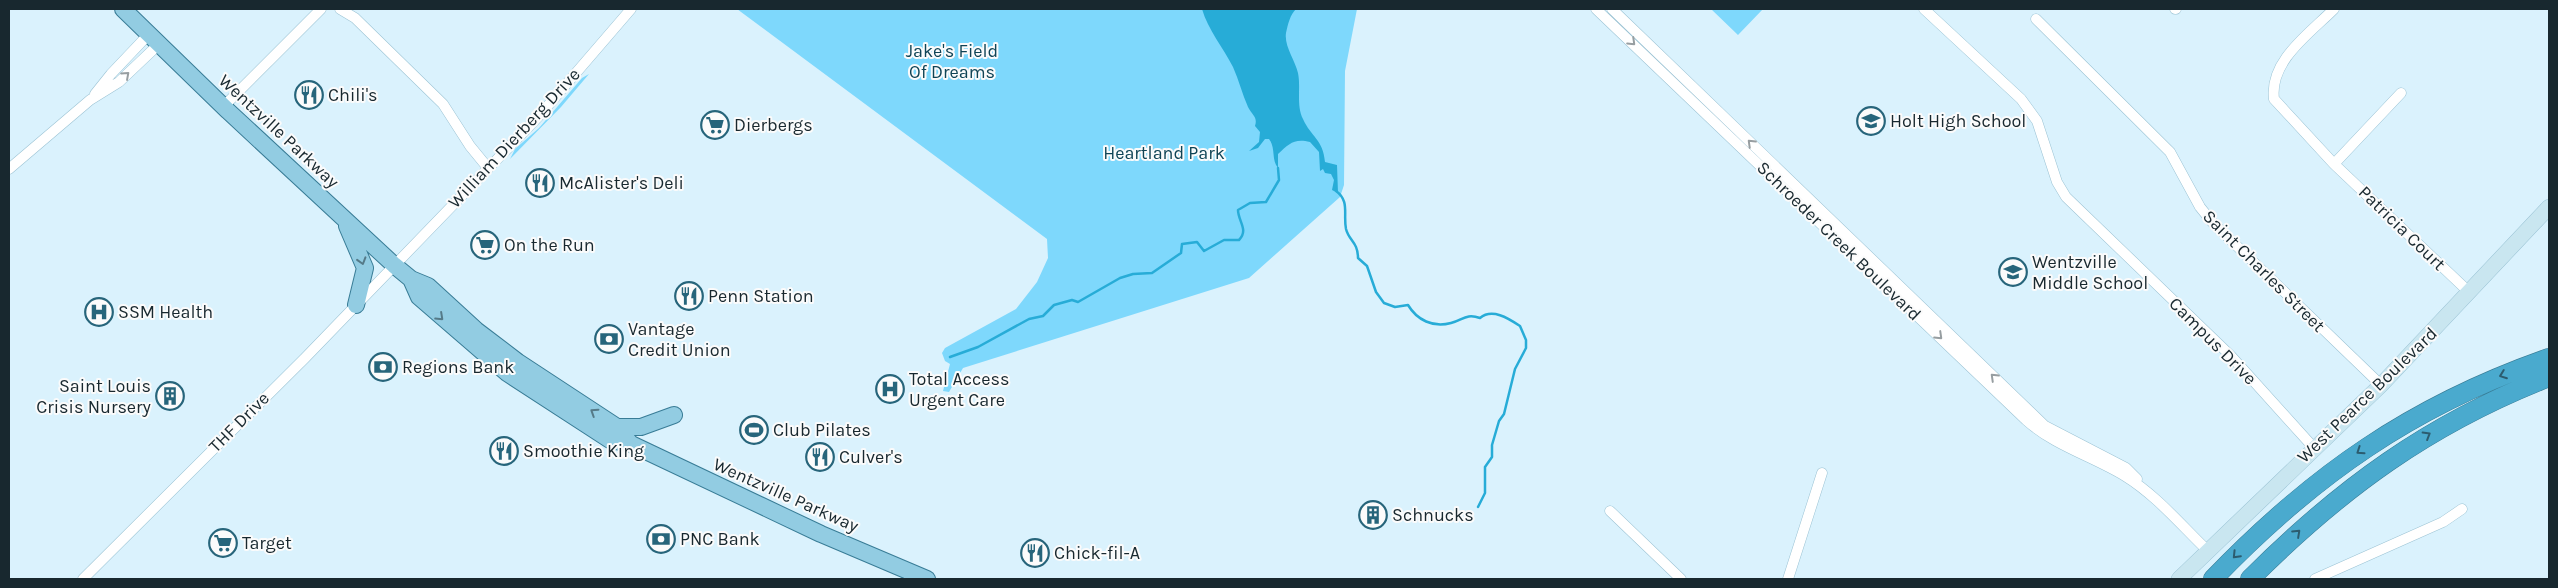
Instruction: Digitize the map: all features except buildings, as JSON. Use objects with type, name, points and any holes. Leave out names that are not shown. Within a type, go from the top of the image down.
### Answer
[{"type":"highway","points":[[2213,579],[2281,512],[2358,452],[2442,403],[2500,376],[2549,358]]},
{"type":"highway","points":[[2250,579],[2329,505],[2381,465],[2464,414],[2549,377]]},
{"type":"main road","name":"Wentzville Parkway","points":[[123,9],[153,40],[394,265],[411,279],[428,286],[476,330],[518,362],[617,427],[630,444]]},
{"type":"main road","name":"West Pearce Boulevard","points":[[2179,579],[2207,550],[2381,385],[2470,293],[2549,207]]},
{"type":"main road","points":[[344,219],[364,268],[356,305]]},
{"type":"main road","name":"Wentzville Parkway","points":[[411,279],[419,297],[454,330],[507,373],[610,440],[630,444],[814,531],[927,579]]},
{"type":"main road","points":[[617,427],[641,427],[674,415]]},
{"type":"street","points":[[224,107],[321,9]]},
{"type":"street","points":[[340,9],[354,18],[443,104],[470,146],[488,168]]},
{"type":"street","name":"William Dierberg Drive","points":[[394,265],[551,103],[631,9]]},
{"type":"street","name":"Schroeder Creek Boulevard","points":[[1596,9],[2026,420],[2054,442],[2126,468],[2136,477],[2142,488],[2207,550]]},
{"type":"street","name":"Schroeder Creek Boulevard","points":[[1612,9],[2038,420],[2093,455]]},
{"type":"street","name":"Campus Drive","points":[[1924,9],[2021,99],[2037,121],[2057,182],[2066,197],[2231,356],[2314,448]]},
{"type":"street","name":"Patricia Court","points":[[2334,9],[2283,60],[2272,88],[2274,99],[2334,164],[2470,293]]},
{"type":"street","name":"Saint Charles Street","points":[[2036,19],[2170,152],[2200,207],[2212,222],[2381,385]]},
{"type":"street","points":[[90,100],[111,74],[153,40]]},
{"type":"street","points":[[9,169],[90,100],[120,82],[153,40]]},
{"type":"street","points":[[2334,164],[2401,94]]},
{"type":"street","name":"THF Drive","points":[[83,579],[394,265]]},
{"type":"street","points":[[1788,579],[1822,473]]},
{"type":"street","points":[[2315,579],[2443,522],[2462,509]]},
{"type":"street","points":[[1610,511],[1681,579]]},
{"type":"green space","name":"Heartland Park","points":[[737,9],[1357,9],[1345,71],[1344,185],[1340,197],[1249,278],[963,368],[949,392],[943,391],[950,364],[945,361],[942,353],[945,348],[1016,309],[1037,282],[1048,258],[1047,239]]},
{"type":"green space","points":[[1711,9],[1763,9],[1738,35]]},
{"type":"green space","points":[[589,74],[561,107],[510,159],[515,149],[539,128],[582,78]]},
{"type":"shaded area","points":[[1202,9],[1296,9],[1292,14],[1286,38],[1298,73],[1301,114],[1306,125],[1322,148],[1325,162],[1337,165],[1338,193],[1332,190],[1334,180],[1331,174],[1325,173],[1323,169],[1320,171],[1319,152],[1310,142],[1296,141],[1285,147],[1278,154],[1278,168],[1269,139],[1265,139],[1258,148],[1249,151],[1259,142],[1260,132],[1255,126],[1255,118],[1248,107],[1233,67],[1212,31]]},
{"type":"waterway","points":[[950,357],[978,347],[1029,319],[1043,316],[1054,305],[1072,300],[1078,302],[1120,278],[1133,274],[1152,273],[1181,253],[1182,244],[1197,242],[1204,251],[1224,240],[1239,240],[1243,229],[1238,210],[1250,203],[1266,202],[1279,180],[1278,168]]},
{"type":"waterway","points":[[1336,191],[1345,203],[1346,229],[1357,248],[1358,258],[1367,266],[1376,292],[1384,303],[1395,307],[1408,305],[1416,315],[1426,322],[1444,324],[1468,317],[1480,318],[1485,315],[1495,314],[1505,317],[1520,326],[1526,340],[1526,348],[1515,369],[1504,414],[1499,421],[1492,445],[1492,457],[1485,467],[1485,493],[1478,507]]},
{"type":"place","name":"Chili's","points":[[309,95]]},
{"type":"place","name":"Holt High School","points":[[1871,121]]},
{"type":"place","name":"Dierbergs","points":[[715,125]]},
{"type":"place","name":"McAlister's Deli","points":[[540,183]]},
{"type":"place","name":"On the Run","points":[[485,245]]},
{"type":"place","name":"Wentzville Middle School","points":[[2013,272]]},
{"type":"place","name":"Penn Station","points":[[689,296]]},
{"type":"place","name":"SSM Health","points":[[99,312]]},
{"type":"place","name":"Vantage Credit Union","points":[[609,339]]},
{"type":"place","name":"Regions Bank","points":[[383,367]]},
{"type":"place","name":"Total Access Urgent Care","points":[[890,389]]},
{"type":"place","name":"Saint Louis Crisis Nursery","points":[[170,396]]},
{"type":"place","name":"Club Pilates","points":[[754,430]]},
{"type":"place","name":"Smoothie King","points":[[504,451]]},
{"type":"place","name":"Culver's","points":[[820,457]]},
{"type":"place","name":"Schnucks","points":[[1373,515]]},
{"type":"place","name":"PNC Bank","points":[[661,539]]},
{"type":"place","name":"Target","points":[[223,543]]},
{"type":"place","name":"Chick-fil-A","points":[[1035,553]]},
{"type":"park label","name":"Jake's Field Of Dreams","points":[[952,61]]}]
